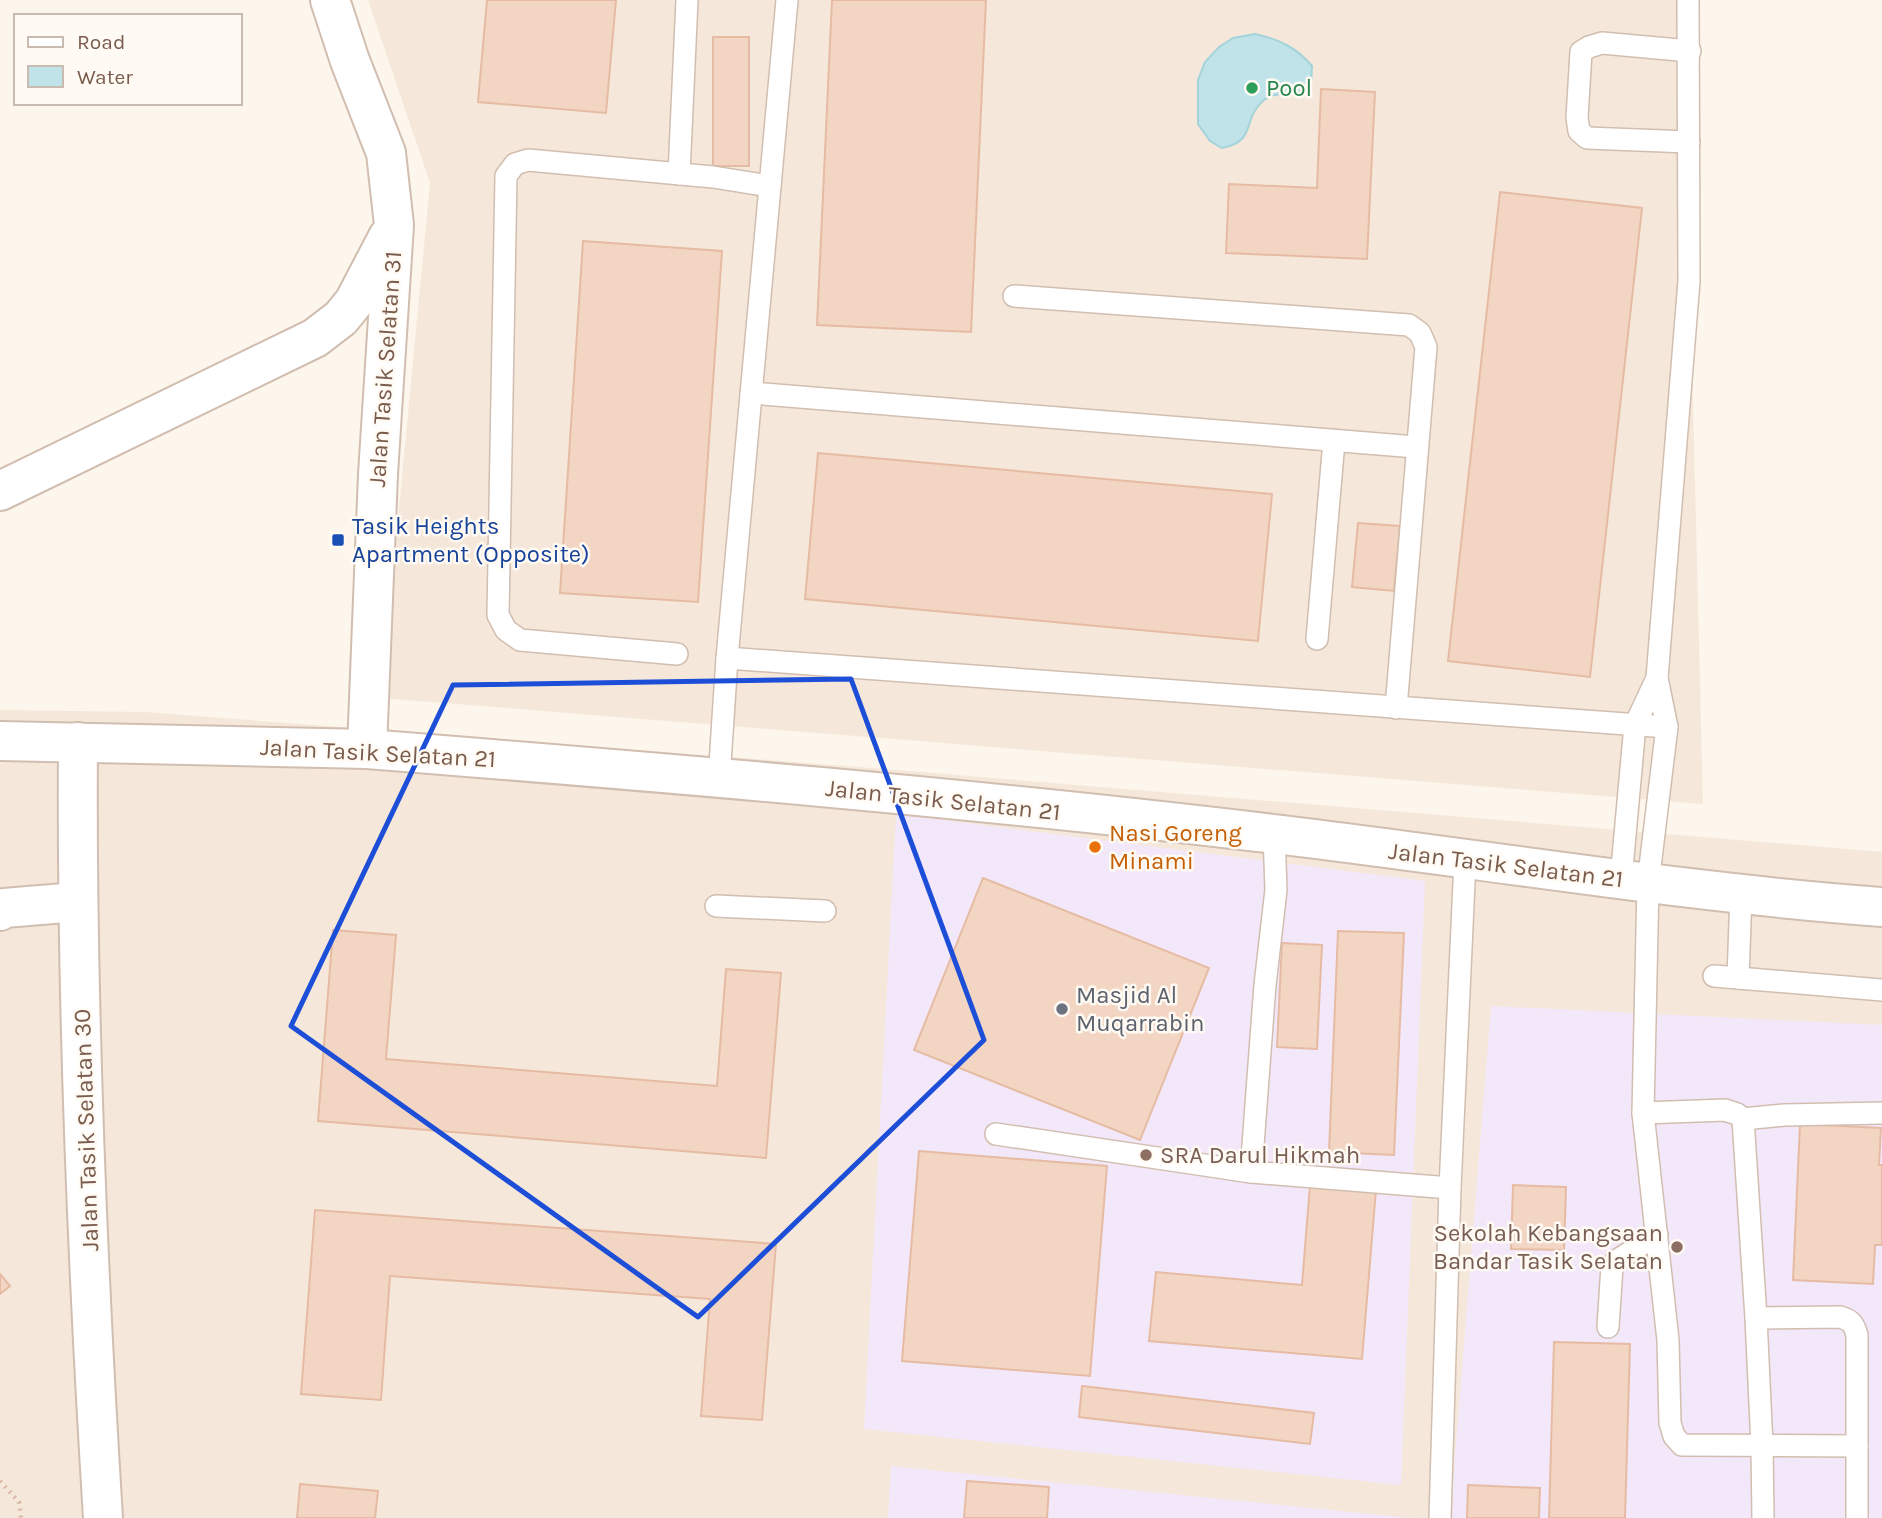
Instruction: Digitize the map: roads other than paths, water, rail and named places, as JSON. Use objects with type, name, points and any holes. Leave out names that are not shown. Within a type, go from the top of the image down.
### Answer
[{"type":"street","name":"Jalan Tasik Selatan 31","points":[[330,0],[350,61],[386,153],[394,225],[378,474],[367,749]]},
{"type":"street","points":[[0,491],[315,338],[341,318],[354,302],[394,225]]},
{"type":"street","name":"Jalan Tasik Selatan 21","points":[[0,741],[367,749],[836,789],[1274,834],[1741,894],[1882,908]]},
{"type":"street","name":"Jalan Tasik Selatan 30","points":[[78,742],[77,902],[103,1518]]},
{"type":"street","points":[[0,911],[4,908],[77,902]]},
{"type":"lane","points":[[679,174],[687,0]]},
{"type":"lane","points":[[719,779],[727,658],[787,0]]},
{"type":"lane","points":[[1635,881],[1667,727],[1657,678],[1689,281],[1688,0]]},
{"type":"lane","points":[[1689,142],[1587,138],[1579,131],[1577,117],[1581,52],[1589,47],[1602,43],[1690,51]]},
{"type":"lane","points":[[677,654],[520,640],[506,629],[498,615],[506,176],[514,164],[528,160],[679,174],[770,186]]},
{"type":"lane","points":[[1014,296],[1409,325],[1420,334],[1426,347],[1396,708]]},
{"type":"lane","points":[[751,393],[1416,447]]},
{"type":"lane","points":[[1317,639],[1334,440]]},
{"type":"lane","points":[[727,658],[1667,727]]},
{"type":"lane","points":[[1657,678],[1635,725],[1635,881],[1643,1113],[1668,1340],[1671,1423],[1674,1436],[1682,1444],[1857,1446]]},
{"type":"lane","points":[[1251,1172],[1265,985],[1276,890],[1274,834]]},
{"type":"lane","points":[[1440,1518],[1450,1188],[1465,860]]},
{"type":"lane","points":[[1738,978],[1741,894]]},
{"type":"lane","points":[[716,906],[825,911]]},
{"type":"lane","points":[[1714,976],[1882,990]]},
{"type":"lane","points":[[1643,1113],[1725,1110],[1743,1119],[1784,1115],[1882,1113]]},
{"type":"lane","points":[[1743,1119],[1756,1318],[1763,1518]]},
{"type":"lane","points":[[996,1134],[1251,1172],[1450,1188]]},
{"type":"lane","points":[[1608,1327],[1612,1266],[1657,1235]]},
{"type":"lane","points":[[1756,1318],[1840,1317],[1849,1320],[1855,1327],[1857,1518]]},
{"type":"water","name":"Pool","points":[[1255,34],[1286,45],[1306,59],[1312,66],[1311,85],[1264,100],[1257,107],[1241,140],[1222,148],[1210,141],[1198,124],[1198,80],[1205,62],[1219,47],[1233,38]]},
{"type":"place","name":"Pool","points":[[1252,88]]},
{"type":"place","name":"Tasik Heights Apartment (Opposite)","points":[[338,540]]},
{"type":"place","name":"Nasi Goreng Minami","points":[[1095,847]]},
{"type":"place","name":"Masjid Al Muqarrabin","points":[[1062,1009]]},
{"type":"place","name":"SRA Darul Hikmah","points":[[1146,1155]]},
{"type":"place","name":"Sekolah Kebangsaan Bandar Tasik Selatan","points":[[1677,1247]]}]
